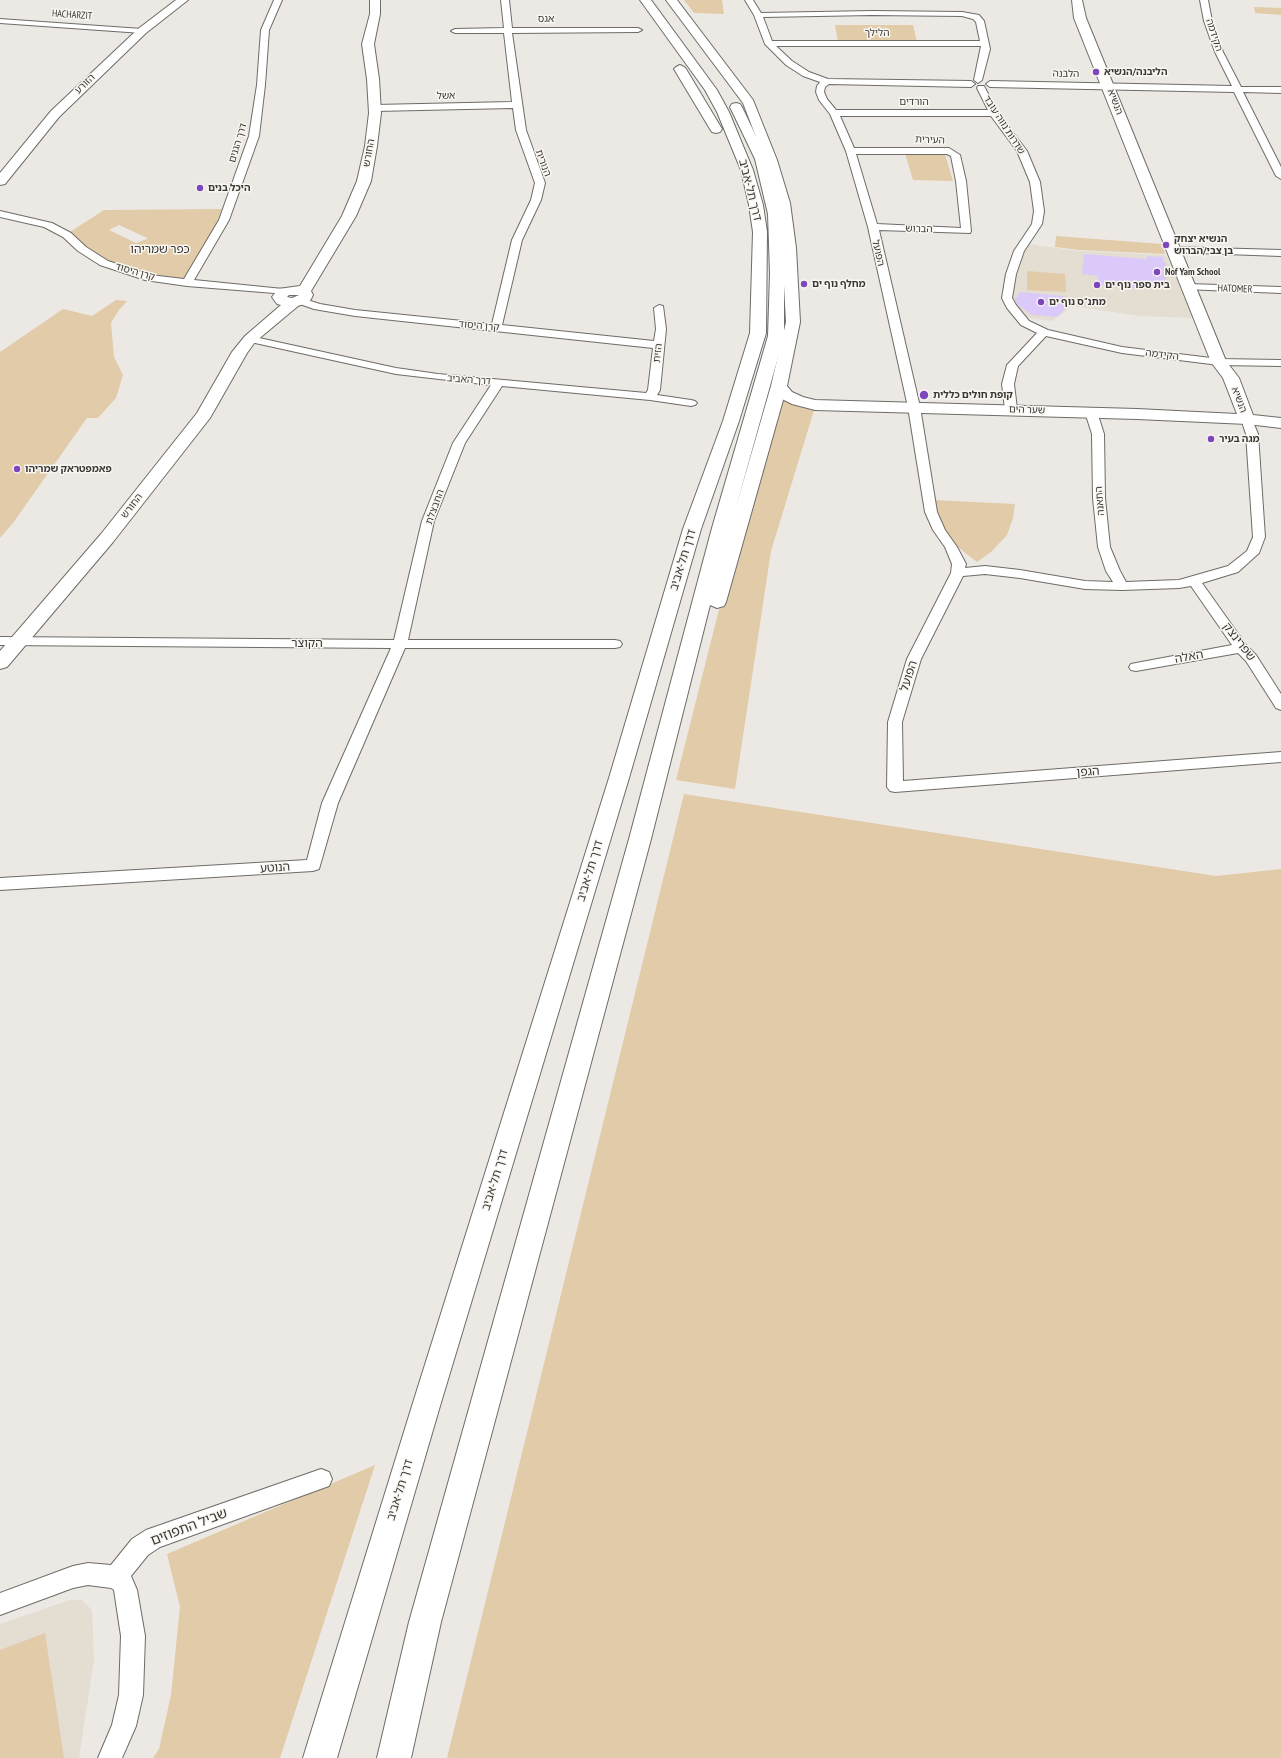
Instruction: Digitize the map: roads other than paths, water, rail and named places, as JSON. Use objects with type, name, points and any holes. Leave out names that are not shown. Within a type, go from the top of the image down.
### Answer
[{"type":"main road","name":"הזורע","points":[[0,181],[55,114],[142,31],[183,0]]},
{"type":"main road","name":"החורש","points":[[0,663],[107,538],[204,414],[240,352],[250,339],[292,297],[348,216],[364,181],[371,145],[375,108],[368,44],[375,14],[375,0]]},
{"type":"main road","name":"דרך תל-אביב","points":[[394,1758],[425,1622],[640,839],[721,528],[776,336],[777,274],[775,214],[761,159],[730,95],[658,0]]},
{"type":"main road","points":[[640,839],[676,747],[779,386],[793,322],[789,248],[783,202],[771,160],[748,103],[672,0]]},
{"type":"main road","name":"הנשיא","points":[[1077,0],[1080,18],[1109,86],[1188,287],[1219,362],[1231,378],[1247,419]]},
{"type":"main road","name":"דרך תל-אביב","points":[[320,1758],[428,1398],[619,778],[692,529],[731,421],[758,333],[760,232],[756,205],[747,170],[712,90],[640,3]]},
{"type":"main road","points":[[640,3],[723,140],[728,154]]},
{"type":"main road","points":[[747,225],[758,279]]},
{"type":"main road","name":"שער הים","points":[[779,386],[786,395],[798,401],[815,404],[1091,412],[1247,419],[1281,423]]},
{"type":"street","name":"דרך הגנים","points":[[187,283],[224,220],[254,136],[261,85],[265,30],[278,0]]},
{"type":"street","name":"הנורית","points":[[496,328],[517,240],[532,210],[539,192],[540,182],[523,140],[505,0]]},
{"type":"street","points":[[749,0],[758,15],[769,43],[789,63],[806,74],[827,82]]},
{"type":"street","name":"הקידמה","points":[[1204,0],[1208,21],[1219,52],[1281,176]]},
{"type":"street","points":[[758,15],[872,13],[962,14],[976,17],[980,21],[986,49],[980,84]]},
{"type":"street","name":"HACHARZIT","points":[[0,21],[142,31]]},
{"type":"street","name":"אגס","points":[[454,31],[638,30]]},
{"type":"street","name":"הלילך","points":[[769,43],[985,44]]},
{"type":"street","name":"הלבנה","points":[[827,82],[848,81],[1281,90]]},
{"type":"street","name":"הפועל","points":[[827,82],[821,86],[820,92],[823,100],[834,113],[851,151],[873,227],[914,407],[931,512],[939,530],[951,547],[959,564],[958,574],[914,659],[903,694],[895,722],[895,787]]},
{"type":"street","name":"שדרות נווה עובד","points":[[980,84],[994,113],[1022,151],[1035,182],[1039,210],[1037,224],[1019,251],[1011,274],[1007,298],[1011,306],[1025,323],[1044,332]]},
{"type":"street","name":"אשל","points":[[375,108],[518,106]]},
{"type":"street","name":"הורדים","points":[[834,113],[994,113]]},
{"type":"street","name":"העירית","points":[[851,151],[902,150],[954,153],[961,181],[966,231]]},
{"type":"street","name":"קרן היסוד","points":[[0,214],[48,225],[67,235],[82,249],[104,263],[150,278],[292,297],[318,307],[355,314],[659,345]]},
{"type":"street","name":"הברוש","points":[[873,227],[966,231]]},
{"type":"street","points":[[1173,250],[1281,253]]},
{"type":"street","name":"HATOMER","points":[[1188,287],[1281,290]]},
{"type":"street","name":"הזית","points":[[650,397],[654,390],[661,329],[659,308]]},
{"type":"street","points":[[1012,409],[1008,384],[1013,365],[1044,332]]},
{"type":"street","name":"הקידמה","points":[[1044,332],[1122,350],[1219,362],[1281,363]]},
{"type":"street","name":"דרך האביב","points":[[250,339],[396,371],[438,377],[650,397],[691,403]]},
{"type":"street","name":"החבצלת","points":[[400,644],[428,521],[459,443],[499,382]]},
{"type":"street","name":"התאנה","points":[[1091,412],[1098,434],[1099,498],[1104,547],[1113,571],[1122,586]]},
{"type":"street","name":"הנשיא","points":[[985,570],[1020,574],[1085,585],[1122,586],[1179,584],[1233,569],[1253,553],[1259,537],[1252,434],[1247,419]]},
{"type":"street","name":"הפועל","points":[[951,547],[973,564],[985,570]]},
{"type":"street","points":[[958,574],[985,570]]},
{"type":"street","name":"שפרינצק","points":[[1194,581],[1241,648],[1251,658],[1281,705]]},
{"type":"street","name":"הקוצר","points":[[0,641],[615,644]]},
{"type":"street","name":"הנוטע","points":[[0,884],[313,865],[330,803],[400,644]]},
{"type":"street","name":"האלה","points":[[1136,667],[1241,648]]},
{"type":"street","name":"הגפן","points":[[895,787],[1281,757]]},
{"type":"street","name":"שביל התפוזים","points":[[116,1577],[140,1547],[154,1538],[321,1479]]},
{"type":"street","points":[[0,1604],[74,1577],[88,1574],[116,1577],[122,1582],[126,1590],[134,1636],[131,1695],[124,1726],[110,1758]]},
{"type":"place","name":"הליבנה/הנשיא","points":[[1096,72]]},
{"type":"place","name":"היכל בנים","points":[[200,188]]},
{"type":"place","name":"הנשיא יצחק בן צבי/הברוש","points":[[1166,245]]},
{"type":"place","name":"Nof Yam School","points":[[1157,272]]},
{"type":"place","name":"מחלף נוף ים","points":[[804,284]]},
{"type":"place","name":"בית ספר נוף ים","points":[[1097,285]]},
{"type":"place","name":"מתנ\"ס נוף ים","points":[[1041,302]]},
{"type":"place","name":"קופת חולים כללית","points":[[924,395]]},
{"type":"place","name":"מגה בעיר","points":[[1211,439]]},
{"type":"place","name":"פאמפטראק שמריהו","points":[[17,469]]},
{"type":"district","name":"כפר שמריהו","points":[[160,250]]}]
